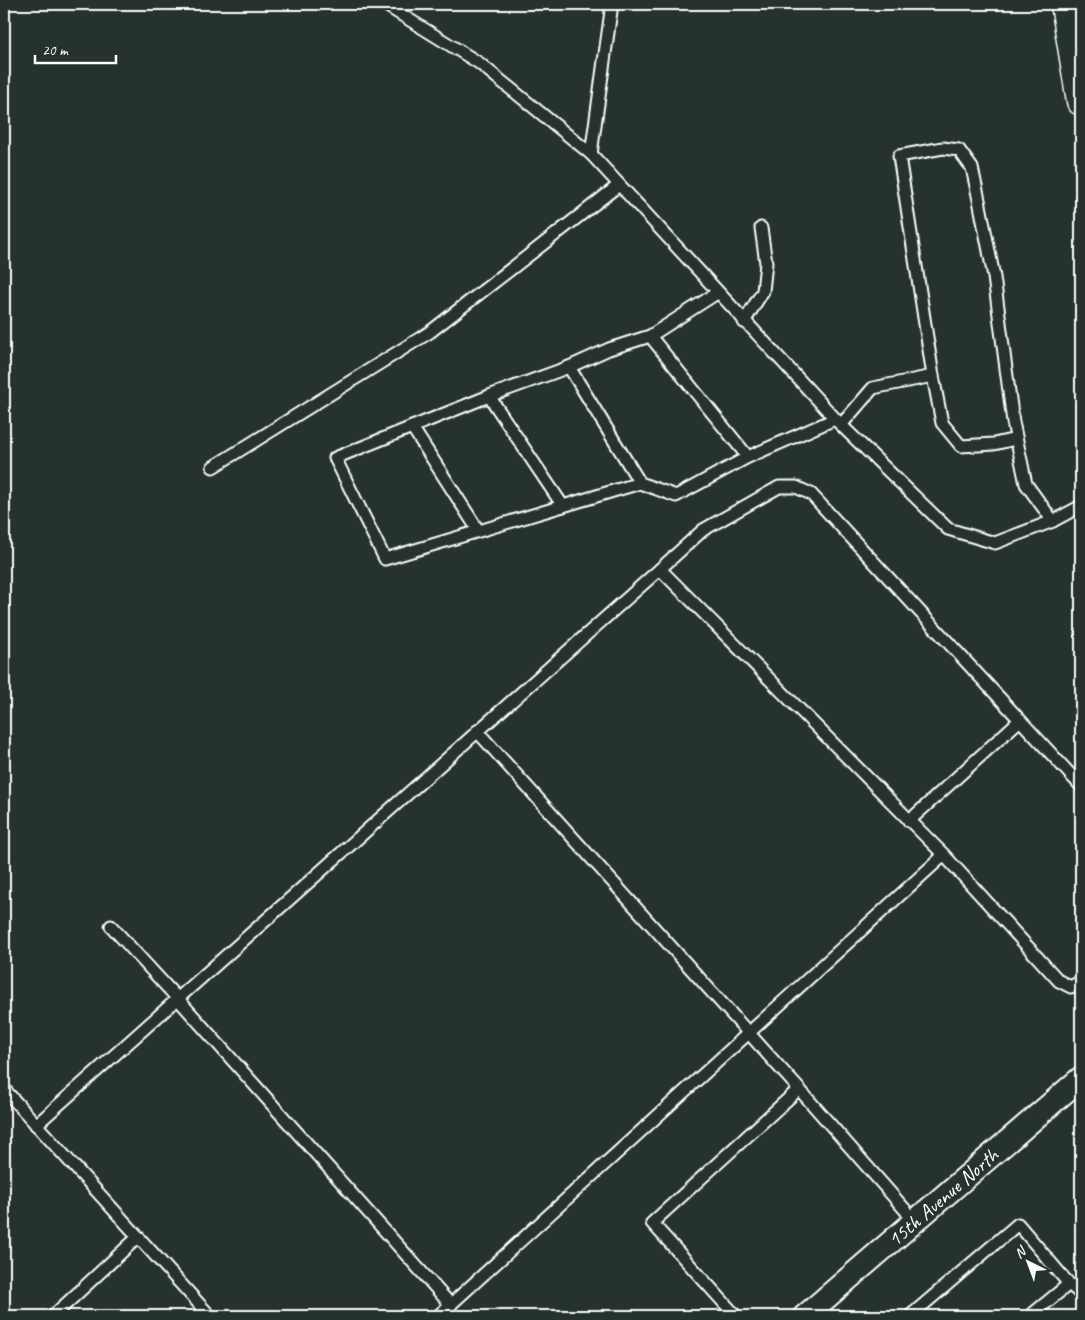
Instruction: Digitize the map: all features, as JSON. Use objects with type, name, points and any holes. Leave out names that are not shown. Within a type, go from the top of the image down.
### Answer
[{"type":"main road","points":[[1065,4],[1081,101]]},
{"type":"street","name":"15th Avenue North","points":[[805,1316],[1081,1078]]},
{"type":"lane","points":[[384,4],[479,63],[591,154],[717,293],[838,422],[948,529],[995,543],[1053,521],[1081,506]]},
{"type":"lane","points":[[591,154],[612,4]]},
{"type":"lane","points":[[1016,439],[994,444],[961,446],[942,423],[898,156],[943,148],[959,150],[972,168],[994,277],[1012,422],[1016,439],[1026,484],[1053,521]]},
{"type":"lane","points":[[213,467],[430,332],[619,185]]},
{"type":"lane","points":[[744,322],[763,291],[766,264],[761,228]]},
{"type":"lane","points":[[717,293],[650,336],[609,349],[570,368],[489,396],[335,458],[385,559],[478,530],[640,484],[676,496],[748,457],[838,422],[873,388],[933,376]]},
{"type":"lane","points":[[650,336],[748,457]]},
{"type":"lane","points":[[570,368],[640,484]]},
{"type":"lane","points":[[489,396],[563,506]]},
{"type":"lane","points":[[412,427],[478,530]]},
{"type":"lane","points":[[36,1125],[703,530],[779,487],[796,487],[811,494],[1081,786]]},
{"type":"lane","points":[[660,569],[944,855],[1059,981],[1071,987],[1081,981]]},
{"type":"lane","points":[[909,821],[1020,720]]},
{"type":"lane","points":[[477,731],[749,1033],[915,1221]]},
{"type":"lane","points":[[438,1316],[944,855]]},
{"type":"lane","points":[[111,926],[451,1305]]},
{"type":"lane","points":[[4,1089],[210,1316]]},
{"type":"lane","points":[[736,1316],[652,1222],[799,1089]]},
{"type":"lane","points":[[910,1316],[1018,1224],[1069,1284],[1081,1294]]},
{"type":"lane","points":[[54,1316],[138,1237]]},
{"type":"lane","points":[[1030,1316],[1069,1284]]}]
